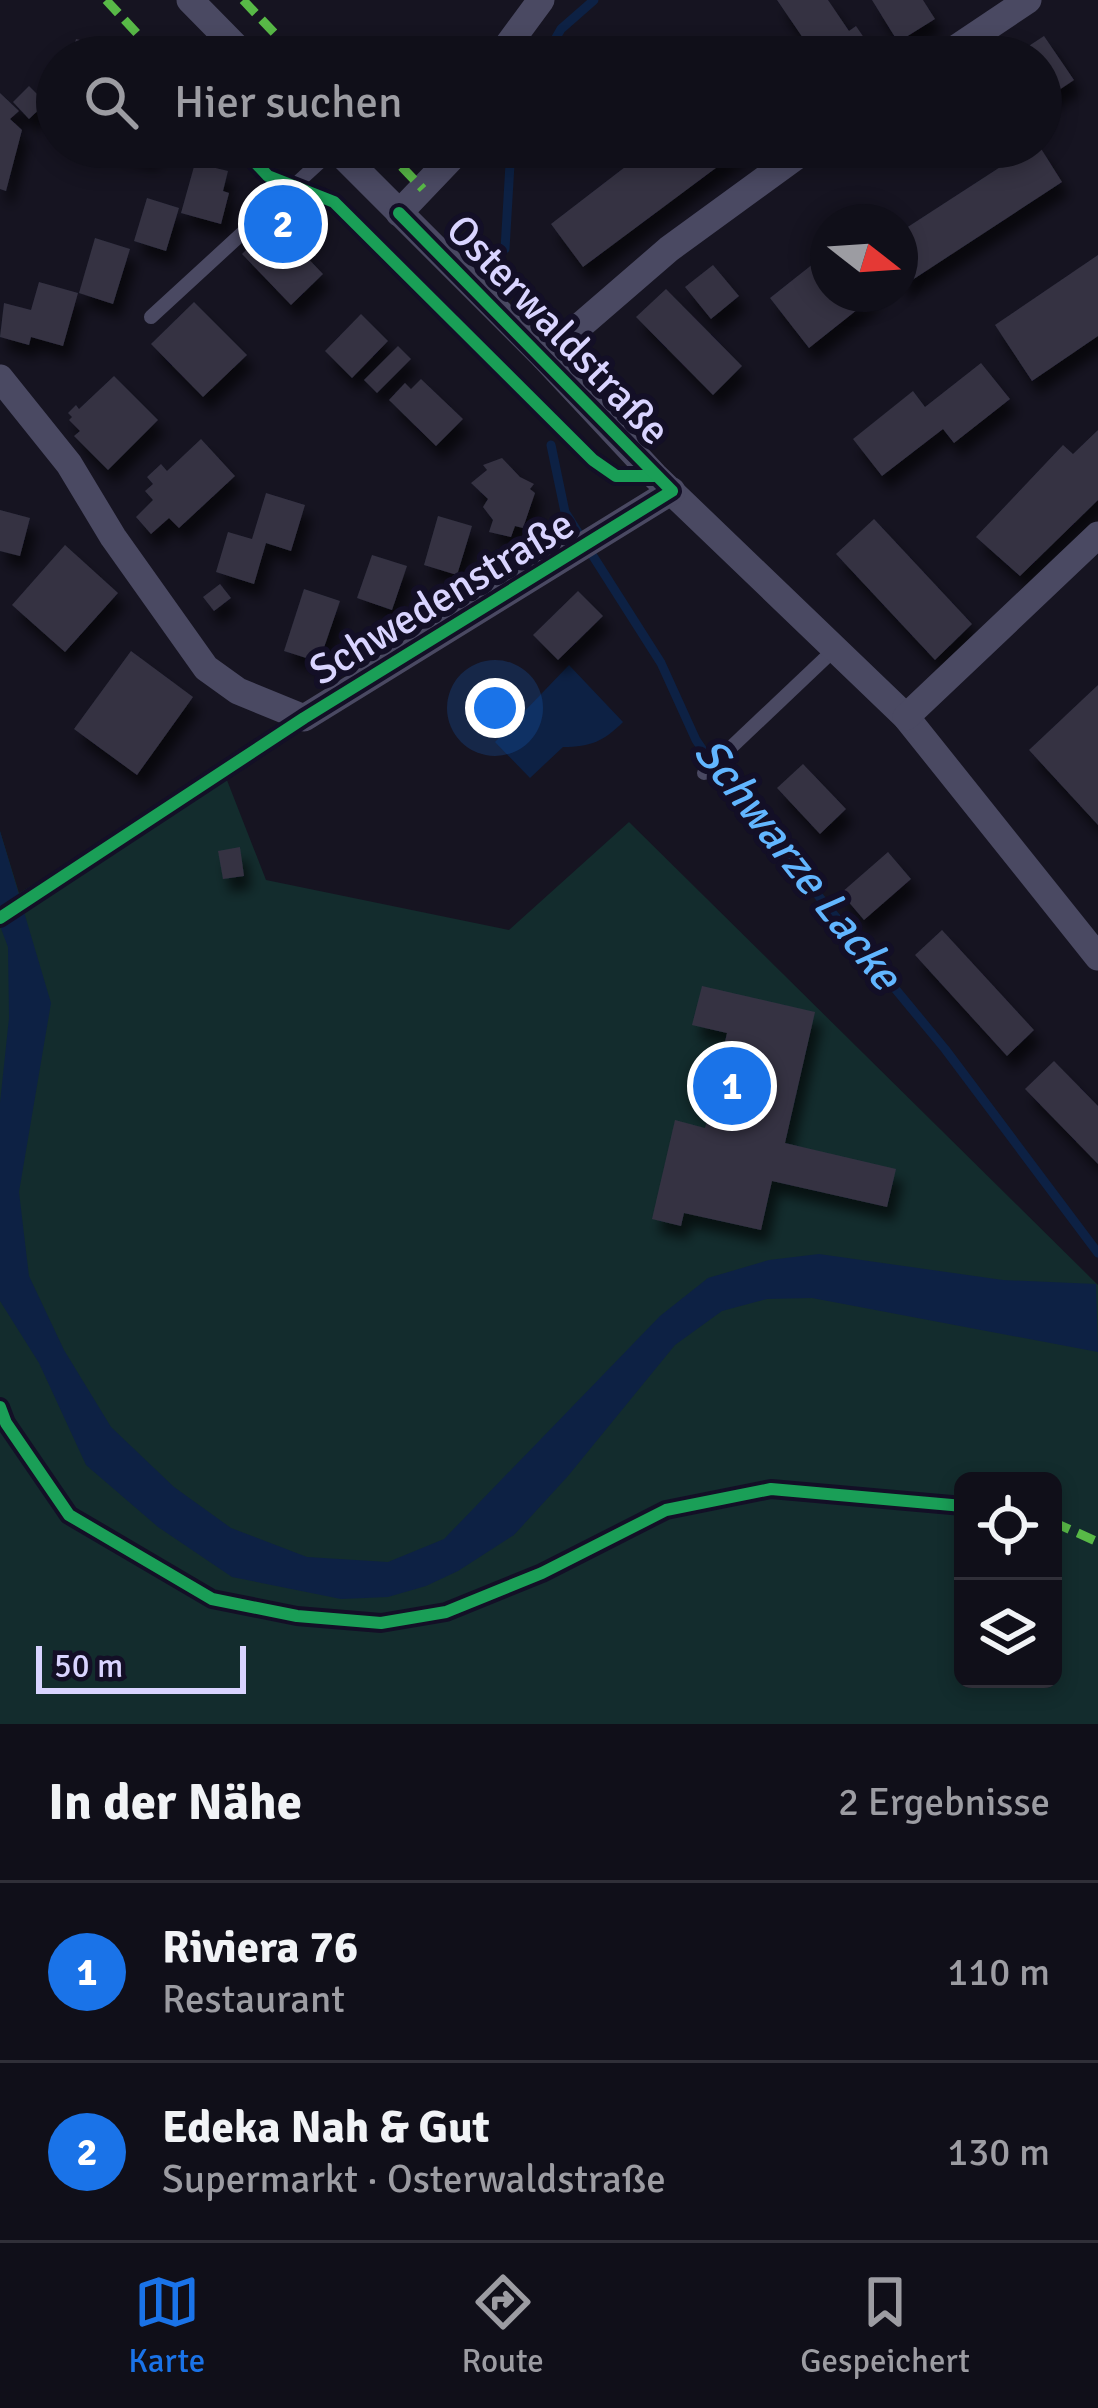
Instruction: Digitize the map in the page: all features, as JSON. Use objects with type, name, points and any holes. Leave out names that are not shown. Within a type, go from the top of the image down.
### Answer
[{"type":"street","points":[[190,0],[225,36]]},
{"type":"street","points":[[514,36],[541,0]]},
{"type":"street","points":[[974,36],[1028,0]]},
{"type":"street","name":"Osterwaldstraße","points":[[355,168],[671,491],[906,717],[1098,957]]},
{"type":"street","points":[[399,213],[442,168]]},
{"type":"street","points":[[544,357],[669,249],[780,168]]},
{"type":"street","name":"Schwedenstraße","points":[[0,378],[69,464],[113,537],[206,668],[238,691],[304,718],[671,491]]},
{"type":"street","points":[[906,717],[1098,535]]},
{"type":"lane","points":[[151,317],[311,168]]},
{"type":"lane","points":[[704,773],[837,647]]},
{"type":"green space","points":[[223,770],[266,880],[509,930],[629,822],[1098,1285],[1098,1724],[0,1724],[0,831],[19,893]]},
{"type":"water","points":[[569,665],[623,722],[596,742],[563,747],[530,778],[495,742]]},
{"type":"water","points":[[0,831],[51,1003],[19,1192],[29,1276],[64,1350],[111,1427],[174,1487],[231,1528],[307,1557],[388,1562],[444,1539],[660,1316],[708,1278],[769,1260],[819,1254],[1003,1280],[1096,1284],[1098,1352],[812,1298],[767,1299],[722,1311],[675,1345],[514,1535],[458,1571],[388,1597],[341,1599],[232,1577],[158,1527],[86,1465],[39,1363],[0,1301],[0,1103],[9,1018],[8,947],[0,926]]},
{"type":"building","points":[[777,0],[828,0],[849,31],[856,26],[863,36],[802,36]]},
{"type":"building","points":[[872,0],[923,0],[935,19],[908,36],[894,36]]},
{"type":"building","points":[[1062,62],[1074,80],[1062,88]]},
{"type":"building","points":[[29,86],[36,93],[36,112],[29,119],[13,102]]},
{"type":"building","points":[[0,93],[19,111],[10,119],[22,130],[6,191],[0,189]]},
{"type":"building","points":[[194,168],[228,171],[223,191],[229,193],[221,224],[181,213]]},
{"type":"building","points":[[624,168],[716,168],[583,267],[551,224]]},
{"type":"building","points":[[999,168],[1053,168],[1062,182],[918,276],[918,220]]},
{"type":"building","points":[[147,198],[179,208],[166,251],[134,241]]},
{"type":"building","points":[[274,223],[323,274],[291,305],[242,254]]},
{"type":"building","points":[[95,238],[130,249],[113,304],[79,293]]},
{"type":"building","points":[[1098,255],[1098,336],[1032,381],[995,325]]},
{"type":"building","points":[[713,265],[739,296],[711,319],[685,287]]},
{"type":"building","points":[[810,266],[810,312],[854,312],[809,348],[770,298]]},
{"type":"building","points":[[39,282],[78,293],[63,346],[31,337],[29,345],[0,337],[4,303],[31,310]]},
{"type":"building","points":[[666,289],[742,366],[713,395],[636,317]]},
{"type":"building","points":[[194,302],[247,355],[203,397],[151,344]]},
{"type":"building","points":[[361,314],[388,341],[352,378],[325,351]]},
{"type":"building","points":[[398,346],[411,359],[377,393],[364,380]]},
{"type":"building","points":[[981,363],[1010,399],[954,443],[943,429],[882,476],[853,439],[913,391],[925,407]]},
{"type":"building","points":[[114,376],[158,420],[108,470],[74,436],[80,431],[68,413],[76,405],[79,409]]},
{"type":"building","points":[[421,379],[463,419],[436,446],[389,400],[405,383],[411,389]]},
{"type":"building","points":[[1098,430],[1098,500],[1020,576],[976,537],[1063,445],[1073,454]]},
{"type":"building","points":[[201,439],[235,476],[179,528],[169,518],[151,534],[136,517],[153,500],[145,491],[153,484],[147,477],[161,464],[167,471]]},
{"type":"building","points":[[502,458],[534,484],[523,528],[515,526],[511,537],[489,532],[493,520],[483,507],[488,499],[471,483],[487,470],[483,465]]},
{"type":"building","points":[[266,493],[305,505],[291,551],[266,543],[254,584],[216,572],[228,532],[252,539]]},
{"type":"building","points":[[0,510],[30,518],[20,556],[0,551]]},
{"type":"building","points":[[438,516],[472,526],[457,575],[424,565]]},
{"type":"building","points":[[874,519],[972,624],[935,660],[836,554]]},
{"type":"building","points":[[65,545],[118,593],[65,652],[12,605]]},
{"type":"building","points":[[372,555],[407,566],[392,610],[357,598]]},
{"type":"building","points":[[220,584],[231,598],[214,611],[203,597]]},
{"type":"building","points":[[304,589],[340,601],[319,662],[284,651]]},
{"type":"building","points":[[578,591],[603,616],[558,660],[533,635]]},
{"type":"building","points":[[131,651],[193,697],[137,775],[74,729]]},
{"type":"building","points":[[1098,685],[1098,825],[1029,750]]},
{"type":"building","points":[[803,764],[846,809],[820,834],[777,788]]},
{"type":"building","points":[[240,847],[244,876],[223,879],[218,851]]},
{"type":"building","points":[[888,852],[911,879],[864,920],[841,893]]},
{"type":"building","points":[[942,930],[1034,1030],[1007,1056],[915,955]]},
{"type":"building","points":[[702,986],[815,1012],[785,1143],[896,1169],[887,1207],[772,1181],[761,1230],[684,1213],[681,1226],[652,1219],[675,1120],[705,1128],[727,1033],[692,1025]]},
{"type":"building","points":[[1054,1061],[1098,1106],[1098,1164],[1025,1089]]},
{"type":"waterway","name":"Schwarze Lacke","points":[[557,36],[594,0]]},
{"type":"waterway","name":"Schwarze Lacke","points":[[505,249],[510,168]]},
{"type":"waterway","name":"Schwarze Lacke","points":[[551,445],[565,512],[661,663],[696,740],[726,784],[945,1049],[1098,1253]]},
{"type":"marked path","points":[[106,0],[139,36]]},
{"type":"marked path","points":[[243,0],[277,36]]},
{"type":"marked path","points":[[403,168],[423,189]]},
{"type":"marked path","points":[[1062,1526],[1098,1542]]},
{"type":"cycle path","points":[[261,168],[268,176],[334,202],[593,460],[616,476],[655,476]]},
{"type":"cycle path","points":[[0,918],[304,718],[672,491],[399,213]]},
{"type":"cycle path","points":[[0,1407],[69,1515],[212,1599],[297,1616],[381,1623],[446,1612],[542,1573],[666,1510],[771,1489],[954,1505]]},
{"type":"place","name":"Edeka Nah & Gut","points":[[283,224]]},
{"type":"place","name":"Riviera 76","points":[[732,1086]]}]
